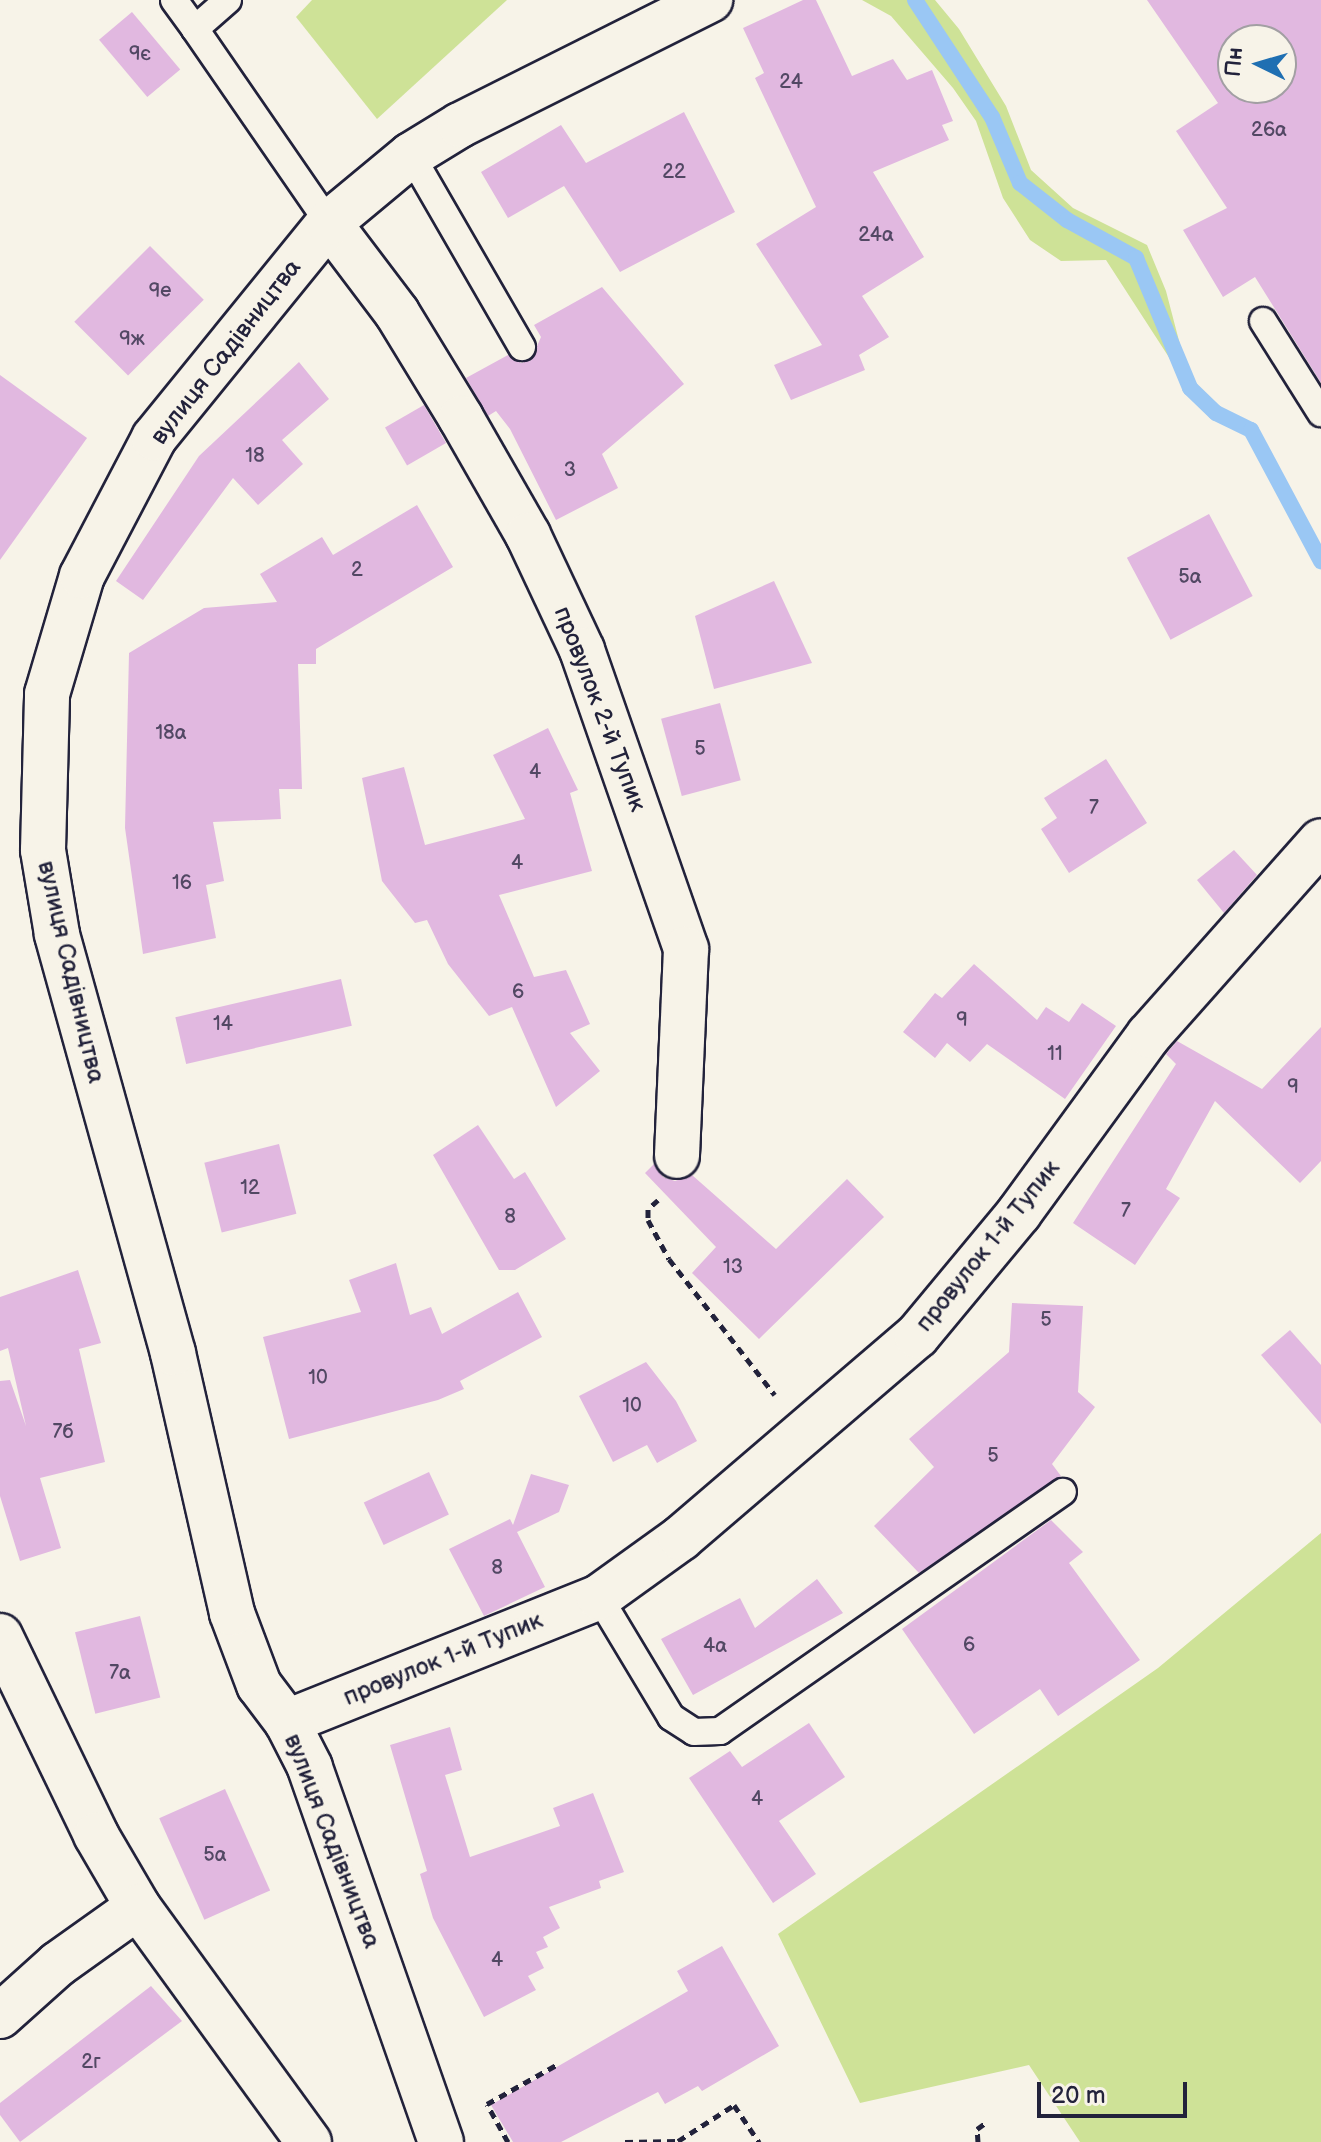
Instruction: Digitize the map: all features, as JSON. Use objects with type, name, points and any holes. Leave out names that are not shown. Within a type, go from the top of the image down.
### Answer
[{"type":"street","name":"вулиця Садівництва","points":[[441,2142],[310,1767],[287,1722],[259,1685],[232,1613],[173,1353],[57,934],[43,850],[47,694],[67,616],[107,522],[154,438],[329,223],[411,155],[710,0]]},
{"type":"street","name":"провулок 2-й Тупик","points":[[329,223],[397,313],[461,418],[528,535],[582,650],[686,949],[677,1156]]},
{"type":"street","name":"провулок 1-й Тупик","points":[[287,1722],[599,1597],[681,1538],[917,1336],[962,1286],[1149,1035],[1321,841]]},
{"type":"street","points":[[0,1636],[96,1835],[138,1907],[309,2142]]},
{"type":"street","points":[[0,2016],[58,1964],[138,1907]]},
{"type":"lane","points":[[174,0],[329,223]]},
{"type":"lane","points":[[195,29],[228,0]]},
{"type":"lane","points":[[411,155],[522,347]]},
{"type":"lane","points":[[1263,321],[1321,413]]},
{"type":"lane","points":[[599,1597],[671,1717],[694,1732],[720,1731],[1063,1492]]},
{"type":"path","points":[[677,1156],[679,1179],[648,1209],[648,1220],[669,1259],[804,1432]]},
{"type":"path","points":[[508,2142],[487,2104],[558,2064]]},
{"type":"path","points":[[625,2142],[678,2141],[734,2105],[759,2142]]},
{"type":"path","points":[[978,2142],[977,2129],[984,2124]]},
{"type":"green space","points":[[312,0],[507,0],[377,119],[296,17]]},
{"type":"green space","points":[[862,0],[935,0],[959,29],[1006,106],[1031,170],[1073,208],[1147,245],[1166,291],[1189,379],[1183,379],[1106,260],[1061,261],[1030,240],[1003,198],[976,121],[953,88],[891,16]]},
{"type":"green space","points":[[1321,1533],[1321,2142],[1080,2142],[1029,2065],[860,2103],[778,1934],[1158,1668]]},
{"type":"building","points":[[803,0],[816,0],[852,76],[893,59],[907,80],[932,70],[953,121],[942,125],[949,140],[873,172],[924,257],[862,296],[889,337],[859,355],[865,370],[791,400],[774,365],[822,345],[756,244],[816,207],[755,78],[764,73],[743,28]]},
{"type":"building","points":[[1147,0],[1321,0],[1321,383],[1255,277],[1223,297],[1183,230],[1227,208],[1176,131],[1217,104],[1297,104],[1297,24],[1217,24],[1217,102]]},
{"type":"building","points":[[132,12],[180,69],[147,97],[99,40]]},
{"type":"building","points":[[684,112],[735,212],[620,272],[564,186],[508,218],[481,172],[561,125],[586,163]]},
{"type":"building","points":[[150,246],[204,300],[128,375],[74,322]]},
{"type":"building","points":[[602,287],[684,384],[602,454],[618,488],[556,520],[510,429],[496,411],[488,416],[466,378],[508,355],[521,363],[531,360],[541,337],[534,325]]},
{"type":"building","points":[[299,362],[329,399],[282,440],[303,464],[258,505],[233,478],[143,600],[116,581],[199,456]]},
{"type":"building","points":[[0,375],[87,438],[0,560]]},
{"type":"building","points":[[424,405],[446,443],[407,466],[385,428]]},
{"type":"building","points":[[417,505],[453,567],[316,649],[316,664],[298,664],[302,789],[279,789],[281,819],[213,822],[224,881],[206,885],[216,938],[143,954],[125,828],[129,653],[204,608],[277,602],[260,574],[322,537],[333,555]]},
{"type":"building","points":[[1209,514],[1253,596],[1171,640],[1127,558]]},
{"type":"building","points":[[774,581],[812,663],[714,689],[695,616]]},
{"type":"building","points":[[720,703],[741,780],[682,796],[661,719]]},
{"type":"building","points":[[548,728],[578,790],[570,793],[592,871],[499,895],[534,977],[566,970],[590,1024],[570,1033],[600,1071],[556,1107],[512,1007],[489,1016],[448,964],[427,920],[415,923],[382,881],[362,778],[404,767],[425,845],[525,819],[493,755]]},
{"type":"building","points":[[1106,759],[1147,823],[1069,873],[1041,829],[1057,818],[1044,798]]},
{"type":"building","points":[[1234,850],[1257,875],[1224,913],[1197,880]]},
{"type":"building","points":[[974,964],[1037,1020],[1046,1007],[1069,1022],[1082,1003],[1116,1026],[1065,1099],[987,1044],[970,1062],[947,1043],[935,1058],[903,1032],[935,993],[942,998]]},
{"type":"building","points":[[341,979],[352,1026],[186,1064],[175,1017]]},
{"type":"building","points":[[1321,1027],[1321,1161],[1300,1183],[1215,1101],[1166,1189],[1180,1198],[1135,1265],[1073,1223],[1176,1064],[1166,1054],[1177,1041],[1262,1089]]},
{"type":"building","points":[[478,1125],[514,1179],[525,1172],[566,1239],[515,1270],[499,1270],[433,1155]]},
{"type":"building","points":[[279,1144],[296,1214],[222,1232],[204,1163]]},
{"type":"building","points":[[654,1164],[663,1177],[675,1181],[692,1175],[776,1249],[847,1179],[884,1217],[759,1339],[692,1273],[716,1247],[645,1173]]},
{"type":"building","points":[[396,1263],[410,1315],[431,1307],[442,1334],[518,1292],[542,1337],[460,1381],[464,1389],[438,1400],[289,1439],[263,1337],[361,1312],[349,1280]]},
{"type":"building","points":[[78,1270],[101,1343],[79,1349],[105,1462],[40,1478],[61,1548],[20,1561],[0,1496],[0,1381],[10,1380],[26,1426],[8,1348],[0,1351],[0,1297]]},
{"type":"building","points":[[1012,1303],[1083,1306],[1078,1392],[1095,1407],[1052,1464],[1061,1476],[919,1573],[874,1526],[934,1467],[909,1439],[1009,1352]]},
{"type":"building","points":[[1290,1330],[1321,1365],[1321,1424],[1261,1355]]},
{"type":"building","points":[[646,1362],[676,1401],[697,1441],[657,1463],[647,1445],[613,1462],[579,1396]]},
{"type":"building","points":[[429,1472],[449,1515],[384,1545],[364,1502]]},
{"type":"building","points":[[531,1474],[569,1485],[559,1512],[517,1532],[545,1587],[484,1616],[449,1549],[510,1519],[513,1525]]},
{"type":"building","points":[[1051,1520],[1083,1552],[1069,1563],[1140,1660],[1058,1716],[1040,1689],[974,1734],[902,1629]]},
{"type":"building","points":[[817,1579],[843,1613],[693,1695],[661,1639],[740,1598],[755,1628]]},
{"type":"building","points":[[140,1616],[160,1698],[95,1714],[75,1632]]},
{"type":"building","points":[[809,1723],[845,1777],[779,1821],[816,1874],[773,1903],[689,1778],[730,1751],[742,1767]]},
{"type":"building","points":[[450,1727],[462,1770],[445,1775],[470,1857],[560,1826],[553,1808],[593,1793],[624,1872],[599,1881],[601,1888],[549,1907],[560,1928],[543,1937],[548,1947],[536,1952],[544,1968],[528,1976],[536,1990],[484,2017],[433,1918],[420,1874],[427,1871],[390,1745]]},
{"type":"building","points":[[225,1789],[270,1890],[204,1920],[159,1818]]},
{"type":"building","points":[[722,1946],[779,2046],[702,2091],[698,2086],[665,2104],[658,2092],[561,2142],[513,2142],[491,2105],[688,1991],[677,1971]]},
{"type":"building","points":[[151,1986],[182,2021],[20,2142],[0,2115],[0,2103]]},
{"type":"waterway","points":[[915,0],[992,117],[1020,183],[1067,220],[1136,258],[1190,388],[1216,413],[1251,430],[1321,561]]}]
